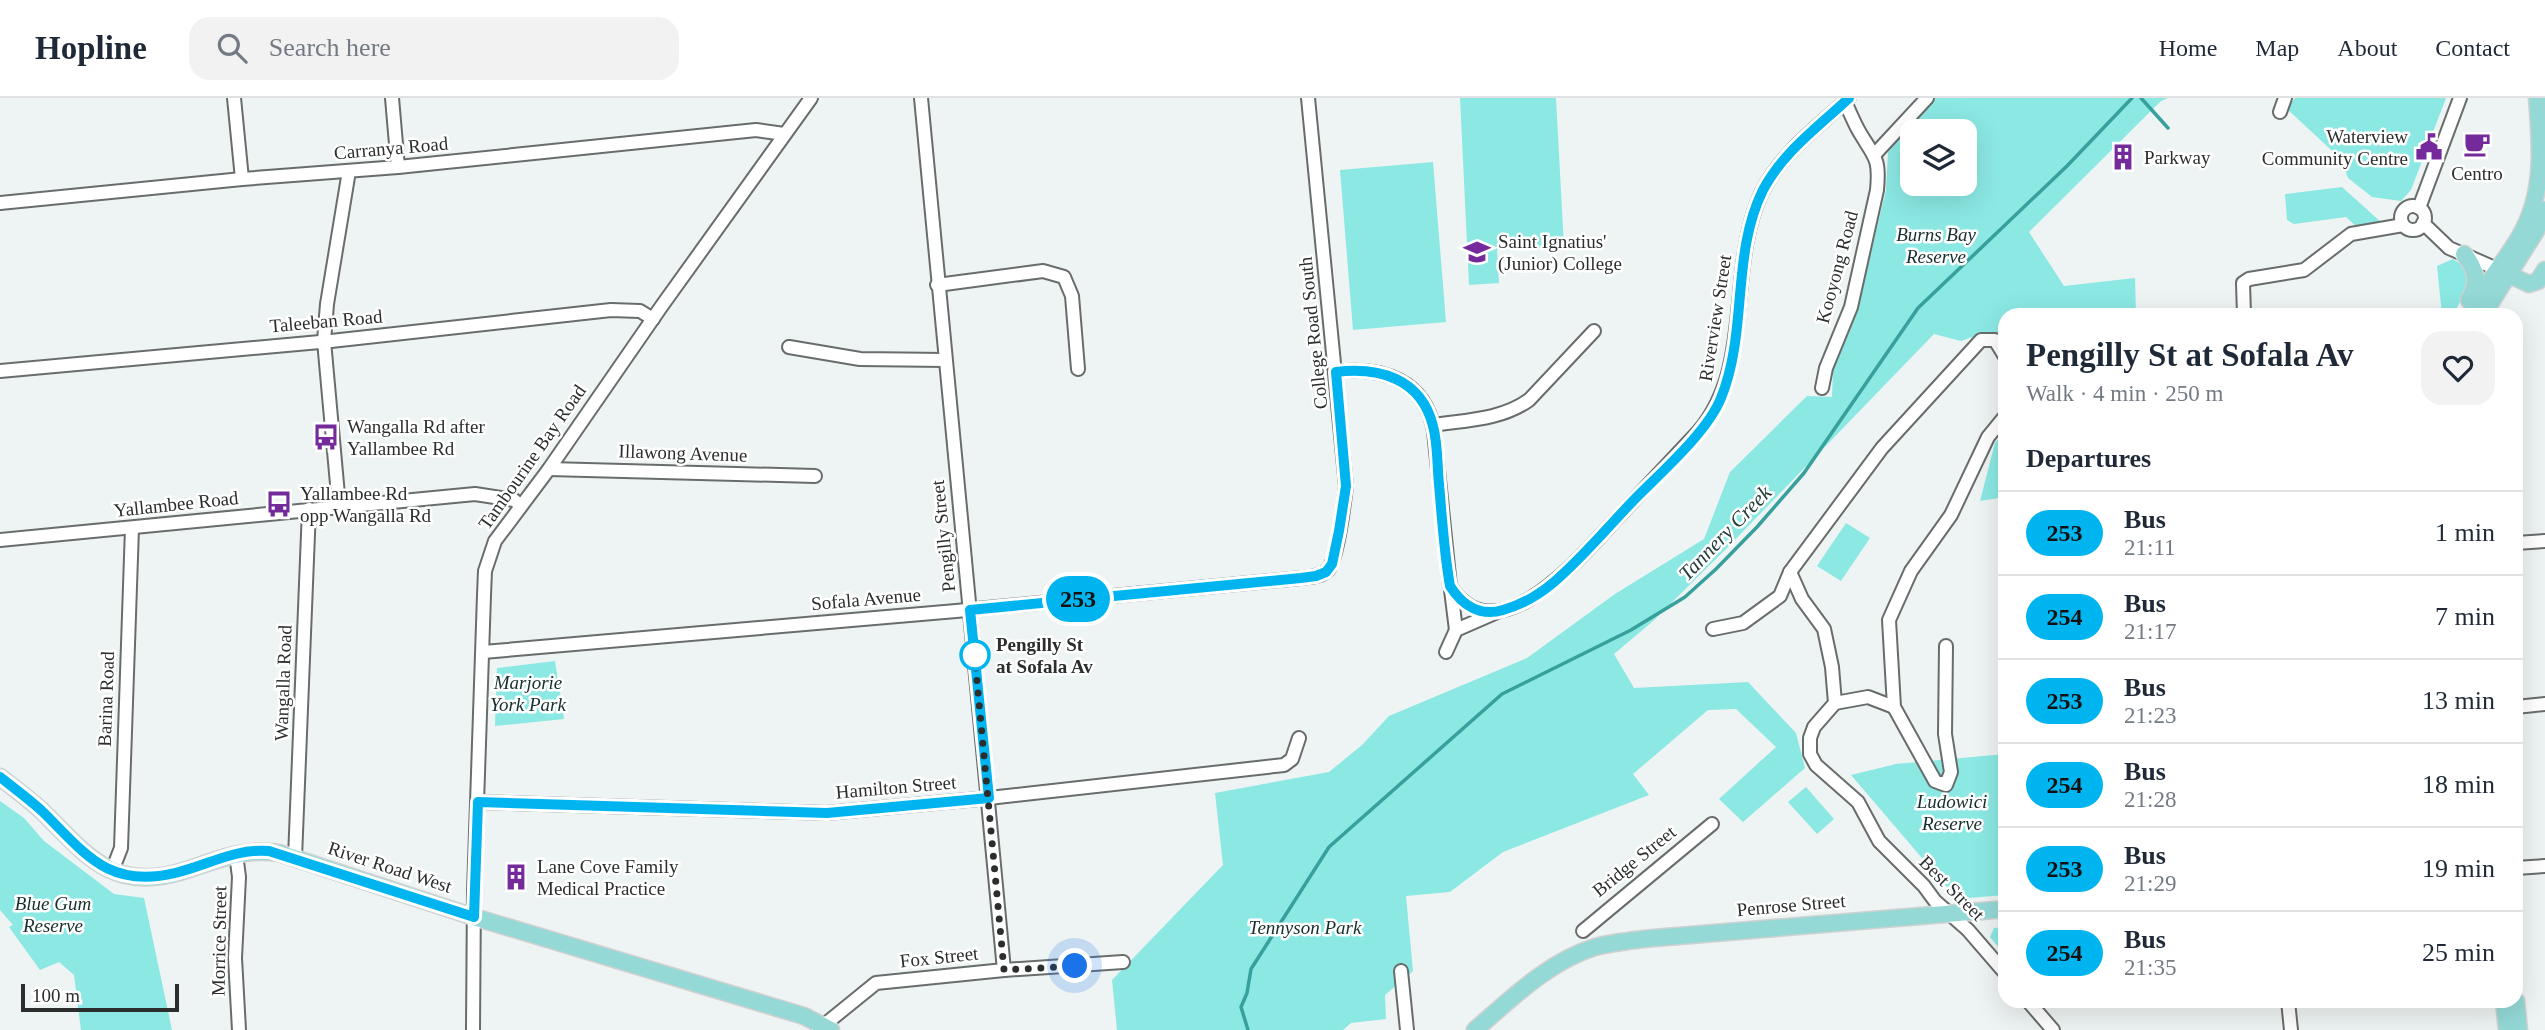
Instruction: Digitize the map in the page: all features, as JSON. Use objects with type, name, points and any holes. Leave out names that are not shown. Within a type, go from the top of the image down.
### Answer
[{"type":"main road","points":[[2486,308],[2535,203],[2540,162],[2537,98]]},
{"type":"main road","points":[[2475,308],[2536,231],[2545,210]]},
{"type":"main road","points":[[2464,254],[2473,269],[2477,285],[2466,308]]},
{"type":"main road","points":[[2502,272],[2532,284],[2538,281],[2545,270]]},
{"type":"main road","name":"River Road West","points":[[0,777],[41,810],[81,851],[112,871],[134,876],[159,876],[236,854],[258,850],[279,853],[474,917],[804,1016],[824,1028]]},
{"type":"main road","name":"Penrose Street","points":[[1475,1030],[1526,986],[1561,962],[1581,952],[1613,943],[1998,910]]},
{"type":"main road","points":[[2505,1008],[2507,1030]]},
{"type":"main road","points":[[2517,1008],[2519,1030]]},
{"type":"street","points":[[234,98],[242,179]]},
{"type":"street","points":[[392,98],[398,167]]},
{"type":"street","name":"Tambourine Bay Road","points":[[473,1030],[485,571],[489,556],[495,541],[520,505],[549,469],[811,98]]},
{"type":"street","name":"Pengilly Street","points":[[921,98],[1004,970]]},
{"type":"street","name":"College Road South","points":[[1308,98],[1346,486],[1332,564]]},
{"type":"street","points":[[1875,154],[1927,98]]},
{"type":"street","points":[[2280,112],[2284,98]]},
{"type":"street","points":[[2419,208],[2460,98]]},
{"type":"street","name":"Kooyong Road","points":[[1822,388],[1826,368],[1851,307],[1879,171],[1875,154],[1860,133],[1847,100]]},
{"type":"street","name":"Riverview Street","points":[[1455,630],[1522,602],[1553,583],[1674,458],[1714,412],[1728,373],[1755,208],[1777,167],[1792,149],[1847,100]]},
{"type":"street","name":"Carranya Road","points":[[0,203],[242,179],[398,167],[756,130],[784,134]]},
{"type":"street","points":[[339,506],[324,341],[327,304],[349,171]]},
{"type":"street","points":[[2244,308],[2243,283],[2249,279],[2304,270],[2351,234],[2403,225],[2415,229],[2423,223],[2424,214],[2419,208],[2412,206],[2404,210],[2401,217],[2403,225]]},
{"type":"street","points":[[2423,223],[2436,233],[2446,246],[2502,272]]},
{"type":"street","points":[[937,285],[1043,271],[1064,277],[1072,296],[1078,369]]},
{"type":"street","name":"Taleeban Road","points":[[0,371],[324,341],[611,310],[640,311],[653,319]]},
{"type":"street","points":[[1433,425],[1502,415],[1518,408],[1529,400],[1594,331]]},
{"type":"street","points":[[1713,629],[1744,623],[1780,596],[1790,572],[1882,448],[1981,340],[1995,340],[1998,345]]},
{"type":"street","points":[[789,347],[860,359],[945,360]]},
{"type":"street","points":[[1336,372],[1370,370],[1394,377],[1418,396],[1433,425],[1455,630],[1446,652]]},
{"type":"street","points":[[1946,646],[1945,734],[1951,772],[1946,785],[1935,781],[1894,707],[1889,620],[1911,571],[1951,515],[1988,437],[1998,425]]},
{"type":"street","name":"Illawong Avenue","points":[[549,469],[815,476]]},
{"type":"street","name":"Yallambee Road","points":[[0,540],[475,494],[514,500],[520,505]]},
{"type":"street","name":"Wangalla Road","points":[[295,858],[309,509]]},
{"type":"street","name":"Barina Road","points":[[112,871],[121,848],[132,528]]},
{"type":"street","points":[[2523,542],[2545,541]]},
{"type":"street","name":"Sofala Avenue","points":[[483,652],[970,610],[1316,576],[1326,572],[1332,564]]},
{"type":"street","points":[[1790,572],[1802,599],[1824,629],[1832,667],[1835,703],[1868,696],[1894,707]]},
{"type":"street","points":[[1450,586],[1457,597],[1471,608],[1490,612],[1502,611]]},
{"type":"street","name":"Best Street","points":[[1835,703],[1814,727],[1809,745],[1816,765],[1858,802],[1879,841],[1924,886],[1935,901],[1968,930],[1998,965]]},
{"type":"street","points":[[2523,706],[2545,704]]},
{"type":"street","name":"Hamilton Street","points":[[478,802],[827,813],[1283,765],[1292,759],[1299,738]]},
{"type":"street","name":"Bridge Street","points":[[1583,931],[1712,824]]},
{"type":"street","name":"Morrice Street","points":[[236,854],[239,877],[235,958],[239,1030]]},
{"type":"street","points":[[2523,868],[2545,866]]},
{"type":"street","name":"Fox Street","points":[[824,1028],[876,983],[1004,970],[1123,962]]},
{"type":"street","points":[[1401,971],[1407,1030]]},
{"type":"street","points":[[2034,1008],[2053,1030]]},
{"type":"street","points":[[2289,1008],[2291,1030]]},
{"type":"green space","points":[[1460,98],[1556,98],[1564,247],[1497,250],[1499,283],[1469,285]]},
{"type":"green space","name":"Tennyson Park","points":[[1933,98],[2168,98],[2161,101],[2029,232],[2064,286],[2135,278],[2136,308],[1998,308],[1998,339],[1987,332],[1961,341],[1934,334],[1726,549],[1652,622],[1614,654],[1634,688],[1748,682],[1796,733],[1805,768],[1743,822],[1719,799],[1776,747],[1736,709],[1708,710],[1633,774],[1649,795],[1503,852],[1450,892],[1406,896],[1413,971],[1385,995],[1386,1019],[1351,1023],[1343,1030],[1117,1030],[1112,980],[1223,865],[1215,793],[1329,772],[1362,745],[1389,716],[1527,658],[1615,594],[1704,539],[1730,472],[1807,396],[1832,397],[1833,368],[1860,298],[1886,190],[1888,152],[1900,138],[1900,196],[1977,196],[1977,119],[1916,119]]},
{"type":"green space","points":[[2295,98],[2446,98],[2411,190],[2401,201],[2372,197],[2348,178],[2341,159],[2287,109]]},
{"type":"green space","points":[[1433,162],[1446,322],[1353,330],[1340,170]]},
{"type":"green space","points":[[2342,187],[2382,223],[2358,228],[2346,217],[2294,224],[2287,220],[2285,194]]},
{"type":"green space","points":[[2453,259],[2465,267],[2471,279],[2457,308],[2441,308],[2437,266]]},
{"type":"green space","points":[[1998,439],[1998,498],[1980,501]]},
{"type":"green space","points":[[1846,523],[1870,538],[1841,581],[1817,566]]},
{"type":"green space","name":"Marjorie York Park","points":[[555,661],[564,719],[495,726],[497,668]]},
{"type":"green space","name":"Ludowici Reserve","points":[[1998,755],[1998,896],[1957,899],[1851,775],[1896,764]]},
{"type":"green space","points":[[1806,787],[1834,819],[1817,834],[1788,802]]},
{"type":"green space","name":"Blue Gum Reserve","points":[[0,801],[24,818],[44,841],[114,894],[144,898],[172,1030],[81,1030],[74,975],[59,962],[40,970],[9,927],[13,925],[0,910]]},
{"type":"green space","points":[[1994,928],[1998,928],[1998,947],[1990,937]]},
{"type":"waterway","name":"Tannery Creek","points":[[1248,1030],[1241,1007],[1247,993],[1251,969],[1329,847],[1502,694],[1631,630],[1685,597],[1716,569],[1804,473],[1918,308],[2067,166],[2132,98]]},
{"type":"waterway","points":[[2141,98],[2168,128]]},
{"type":"bus line","name":"253","points":[[0,777],[41,810],[81,851],[101,865],[122,874],[159,876],[247,851],[269,851],[474,917],[478,802],[827,813],[989,798],[970,610],[1322,575],[1332,564],[1346,486],[1336,372],[1382,372],[1411,388],[1418,396],[1431,419],[1434,431],[1450,586],[1457,597],[1471,608],[1490,612],[1502,611],[1538,594],[1553,583],[1708,421],[1726,383],[1755,208],[1777,167],[1792,149],[1849,98]]},
{"type":"place","name":"Centro","points":[[2477,144]]},
{"type":"place","name":"Waterview Community Centre","points":[[2429,147]]},
{"type":"place","name":"Parkway","points":[[2123,157]]},
{"type":"place","name":"Saint Ignatius' (Junior) College","points":[[1477,252]]},
{"type":"place","name":"Wangalla Rd after Yallambee Rd","points":[[326,437]]},
{"type":"place","name":"Yallambee Rd opp Wangalla Rd","points":[[279,504]]},
{"type":"place","name":"Pengilly St at Sofala Av","points":[[975,655]]},
{"type":"place","name":"Lane Cove Family Medical Practice","points":[[516,877]]},
{"type":"route","points":[[975,655],[974,649],[1004,970],[1075,966]]},
{"type":"park label","name":"Burns Bay Reserve","points":[[1936,245]]}]
